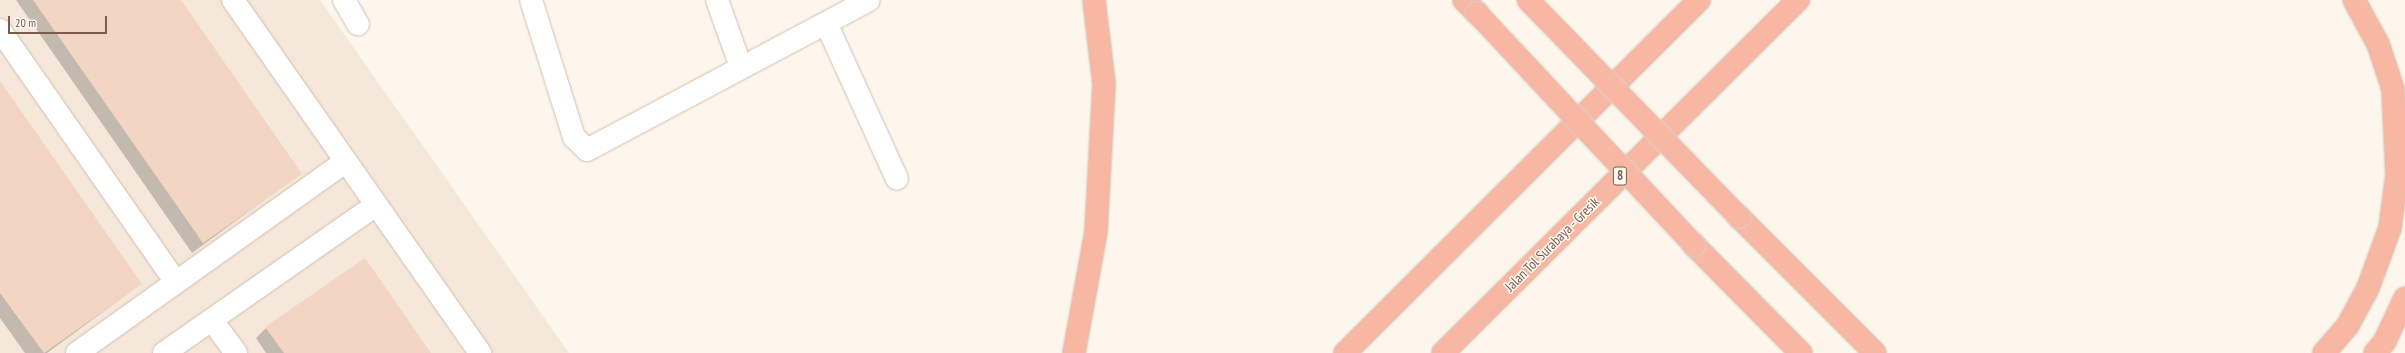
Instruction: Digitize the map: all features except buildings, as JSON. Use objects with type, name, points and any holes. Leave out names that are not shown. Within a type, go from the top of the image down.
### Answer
[{"type":"highway","points":[[1074,353],[1096,232],[1104,84],[1094,0]]},
{"type":"highway","points":[[1528,0],[1739,217],[1874,353]]},
{"type":"highway","points":[[1345,353],[1699,0]]},
{"type":"highway","name":"Jalan Tol Surabaya - Gresik","points":[[1443,353],[1798,0]]},
{"type":"highway","points":[[2324,353],[2348,325],[2371,282],[2390,228],[2397,175],[2393,90],[2378,44],[2354,0]]},
{"type":"highway","points":[[1471,7],[1694,245],[1801,353]]},
{"type":"highway","points":[[2374,353],[2385,341],[2405,298]]},
{"type":"street","points":[[233,0],[480,353]]},
{"type":"street","points":[[344,0],[358,24]]},
{"type":"street","points":[[531,0],[574,137],[582,149],[594,148],[741,67],[869,0]]},
{"type":"street","points":[[716,0],[741,67]]},
{"type":"street","points":[[826,23],[897,179]]},
{"type":"street","points":[[0,30],[176,282]]},
{"type":"street","points":[[77,353],[345,162]]},
{"type":"street","points":[[164,353],[376,205]]},
{"type":"street","points":[[212,320],[236,353]]},
{"type":"shaded area","points":[[0,0],[320,0],[569,353],[0,353]]}]
